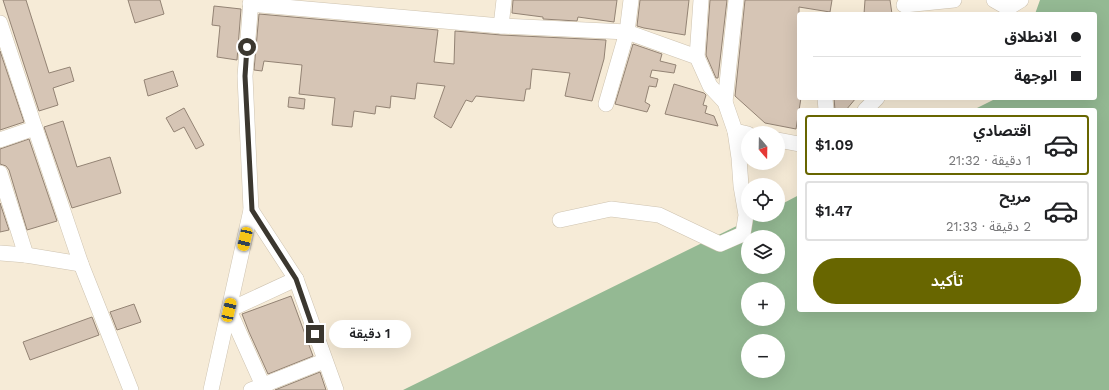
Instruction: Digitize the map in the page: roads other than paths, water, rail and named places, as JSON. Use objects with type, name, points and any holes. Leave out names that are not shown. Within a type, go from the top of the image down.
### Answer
[{"type":"street","points":[[501,26],[504,0]]},
{"type":"street","points":[[606,104],[627,32],[631,0]]},
{"type":"street","points":[[701,0],[697,57],[710,86],[725,102],[741,130]]},
{"type":"street","points":[[725,102],[736,0]]},
{"type":"street","points":[[904,6],[954,0]]},
{"type":"street","points":[[994,0],[1008,8],[1021,0]]},
{"type":"street","points":[[211,390],[252,210],[245,76],[250,2],[501,26],[627,32],[697,57]]},
{"type":"street","points":[[0,23],[81,264],[131,390]]},
{"type":"street","points":[[867,108],[875,100]]},
{"type":"street","points":[[0,140],[36,128]]},
{"type":"street","points":[[560,220],[611,209],[659,215],[720,244],[743,234],[746,215],[740,186],[739,158],[741,141]]},
{"type":"street","points":[[785,141],[797,144]]},
{"type":"street","points":[[0,173],[26,255]]},
{"type":"street","points":[[252,210],[296,279],[324,361],[336,390]]},
{"type":"street","points":[[0,253],[26,255],[81,264]]},
{"type":"street","points":[[229,310],[296,279]]},
{"type":"street","points":[[229,310],[260,388],[324,361]]}]
